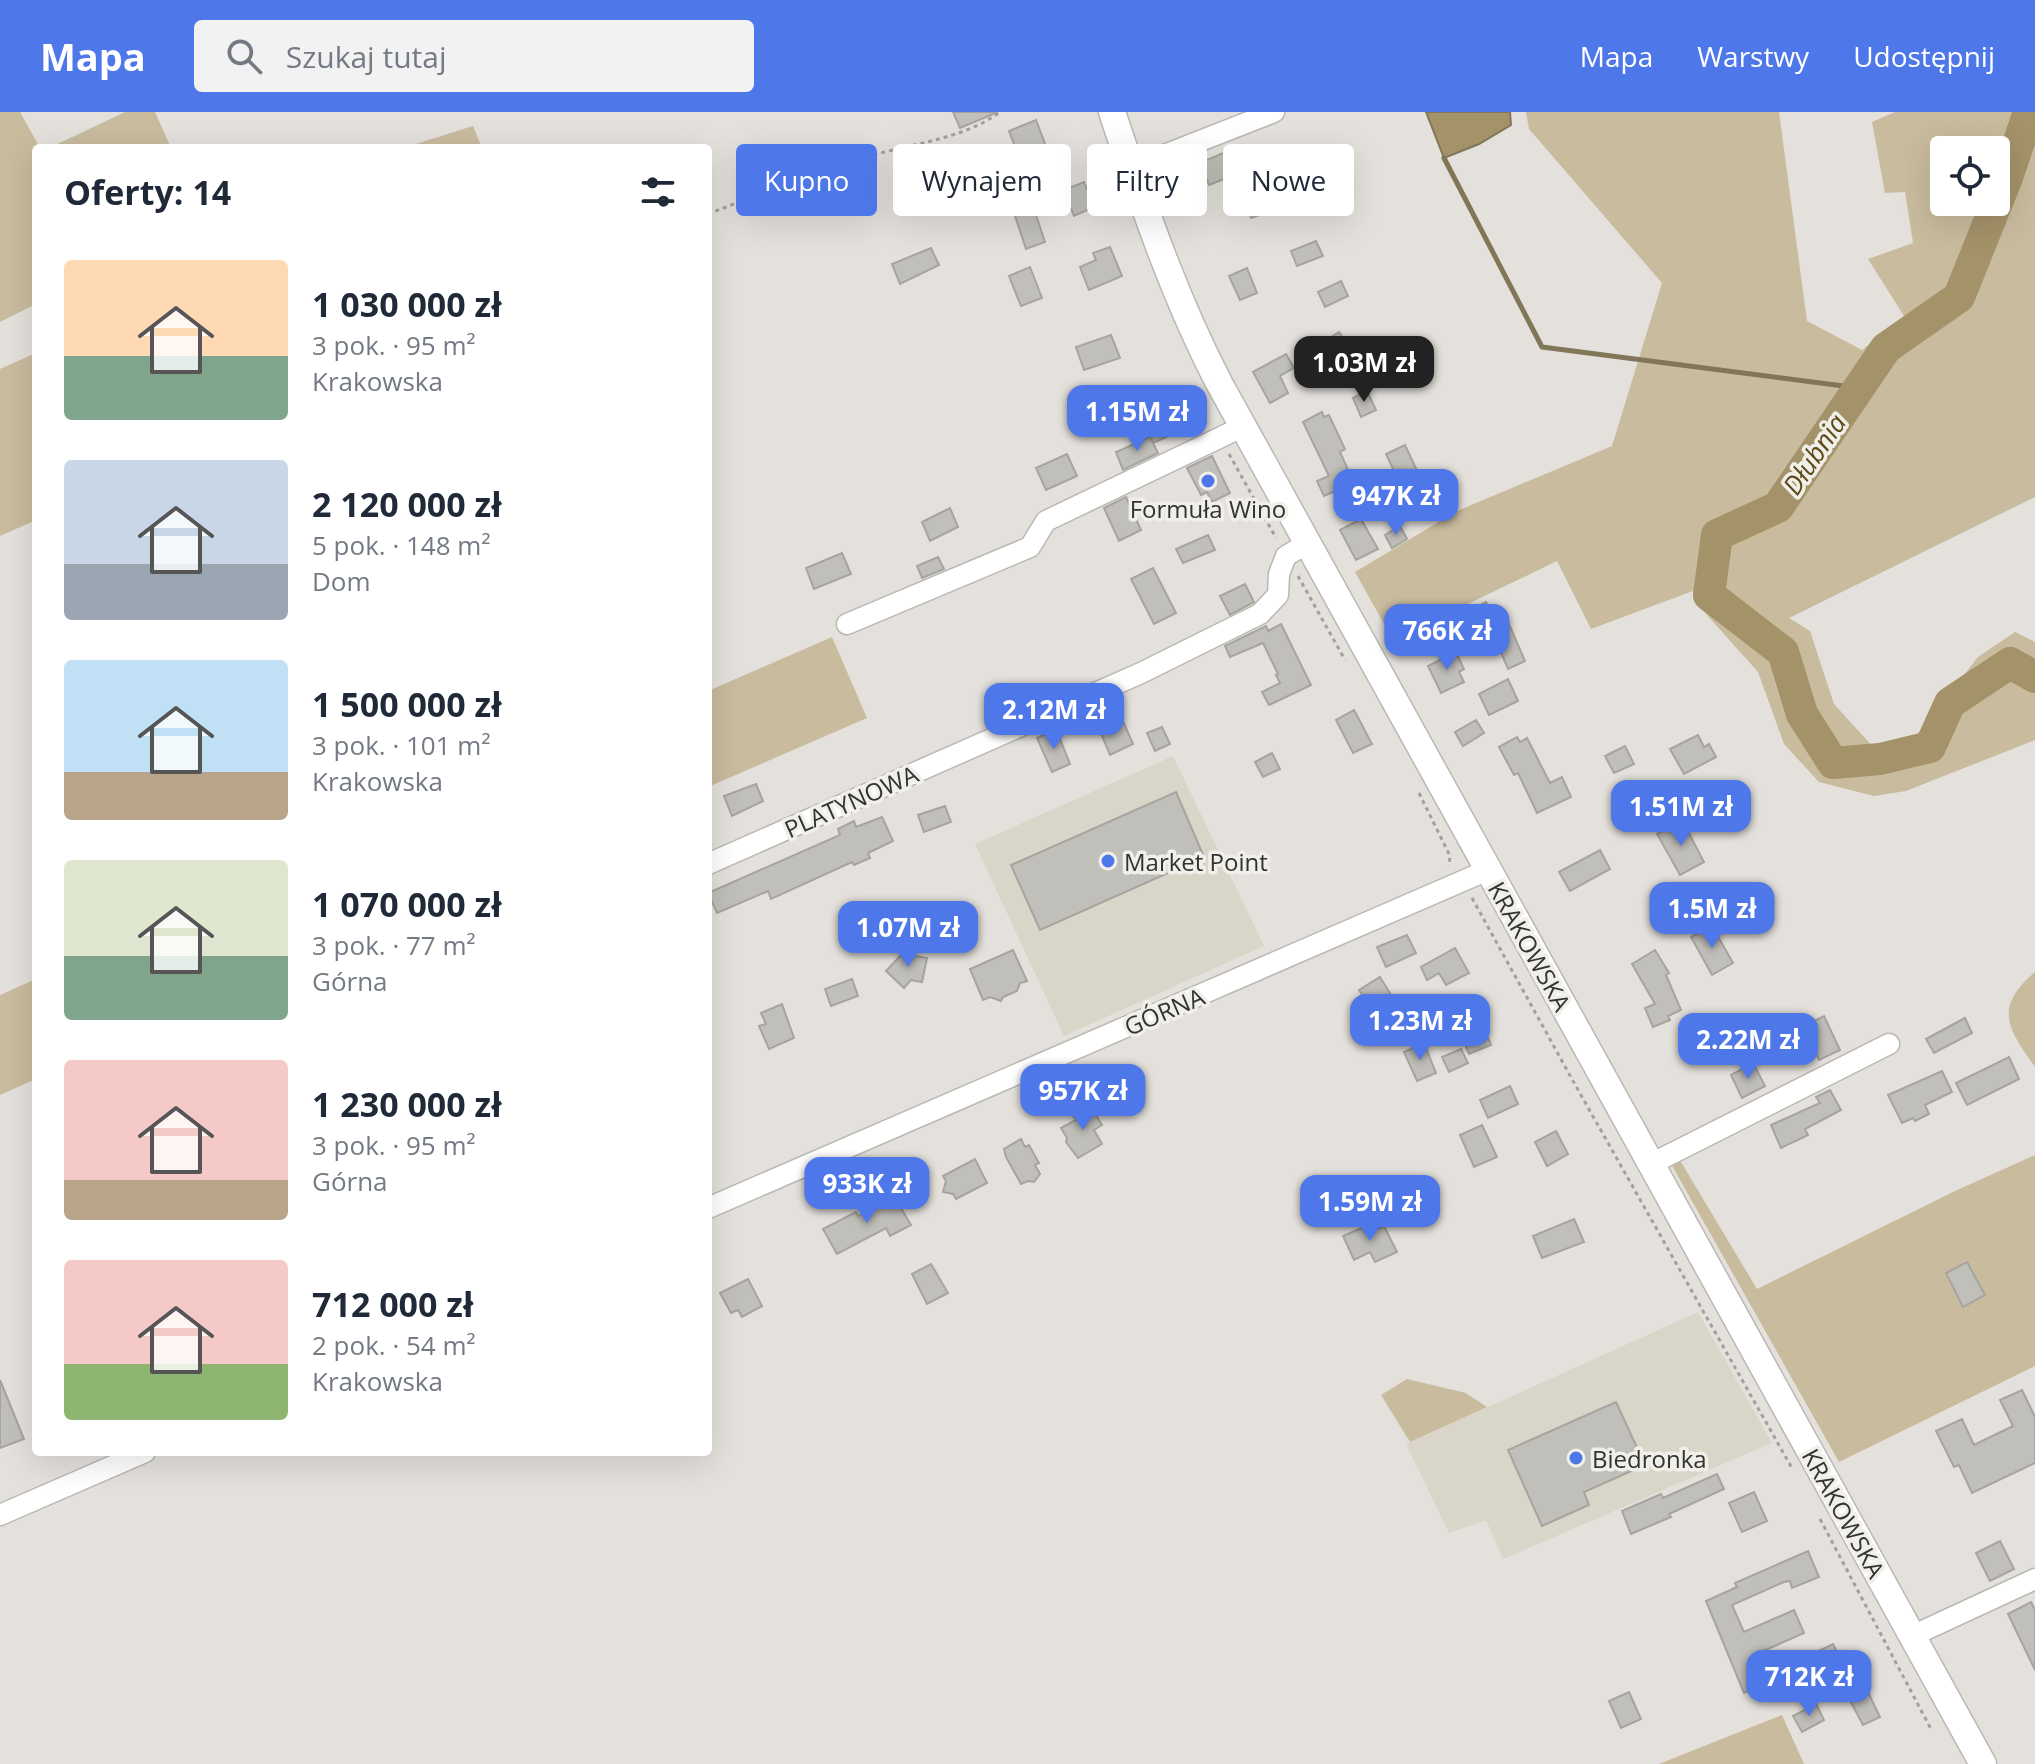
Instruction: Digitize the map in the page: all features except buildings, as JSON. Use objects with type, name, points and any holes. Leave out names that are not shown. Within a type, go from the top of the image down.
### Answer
[{"type":"main road","name":"KRAKOWSKA","points":[[1112,112],[1123,144]]},
{"type":"main road","name":"KRAKOWSKA","points":[[1149,216],[1185,316],[1242,427],[1983,1764]]},
{"type":"street","points":[[1192,144],[1274,112]]},
{"type":"street","points":[[847,624],[1030,547],[1046,521],[1242,427]]},
{"type":"street","name":"PLATYNOWA","points":[[712,862],[1141,673],[1260,614],[1278,595],[1279,574],[1286,556],[1306,544]]},
{"type":"street","name":"GÓRNA","points":[[712,1206],[1488,870]]},
{"type":"street","points":[[1651,1164],[1889,1044]]},
{"type":"street","points":[[0,1515],[136,1456]]},
{"type":"street","points":[[1912,1636],[2035,1579]]},
{"type":"path","points":[[712,213],[864,158],[934,138],[966,133],[1000,112]]},
{"type":"shaded area","points":[[0,112],[20,112],[38,144],[32,144],[32,306],[0,322]]},
{"type":"shaded area","points":[[125,112],[155,112],[169,144],[57,144]]},
{"type":"shaded area","points":[[1426,112],[1510,112],[1511,125],[1479,144],[1444,158]]},
{"type":"shaded area","points":[[1526,112],[1779,112],[1807,321],[1862,350],[1904,316],[1868,259],[1913,243],[1905,192],[1885,193],[1872,122],[1895,112],[2035,112],[2035,497],[1789,618],[1810,631],[1834,704],[1874,748],[1916,736],[1978,657],[2015,632],[2035,642],[2035,740],[1906,791],[1874,796],[1819,782],[1784,744],[1758,672],[1698,605],[1693,591],[1591,629],[1557,561],[1393,640],[1355,572],[1457,511],[1612,446],[1662,283],[1529,129]]},
{"type":"shaded area","points":[[473,126],[480,144],[416,144]]},
{"type":"shaded area","points":[[32,355],[32,522],[0,536],[0,369]]},
{"type":"shaded area","points":[[832,637],[867,718],[712,785],[712,689]]},
{"type":"shaded area","points":[[1173,756],[1264,946],[1064,1036],[975,844]]},
{"type":"shaded area","points":[[2035,972],[2035,1067],[2012,1030],[2009,1008],[2013,997]]},
{"type":"shaded area","points":[[32,981],[32,1081],[0,1095],[0,995]]},
{"type":"shaded area","points":[[2035,1155],[2035,1366],[1839,1462],[1670,1162],[1678,1157],[1757,1289]]},
{"type":"shaded area","points":[[1698,1312],[1772,1443],[1503,1559],[1486,1520],[1449,1533],[1406,1444]]},
{"type":"shaded area","points":[[1407,1379],[1466,1393],[1487,1407],[1410,1442],[1381,1395]]},
{"type":"shaded area","points":[[1782,1715],[1804,1764],[1659,1764]]},
{"type":"waterway","name":"Dłubnia","points":[[2029,112],[2006,180],[1959,297],[1886,348],[1778,507],[1717,535],[1709,595],[1783,652],[1802,714],[1833,763],[1880,759],[1930,747],[1950,703],[2010,663],[2035,677]]},
{"type":"waterway","points":[[1444,158],[1542,347],[1859,388]]},
{"type":"place","name":"Formuła Wino","points":[[1208,481]]},
{"type":"place","name":"Market Point","points":[[1108,861]]},
{"type":"place","name":"Biedronka","points":[[1576,1458]]}]
